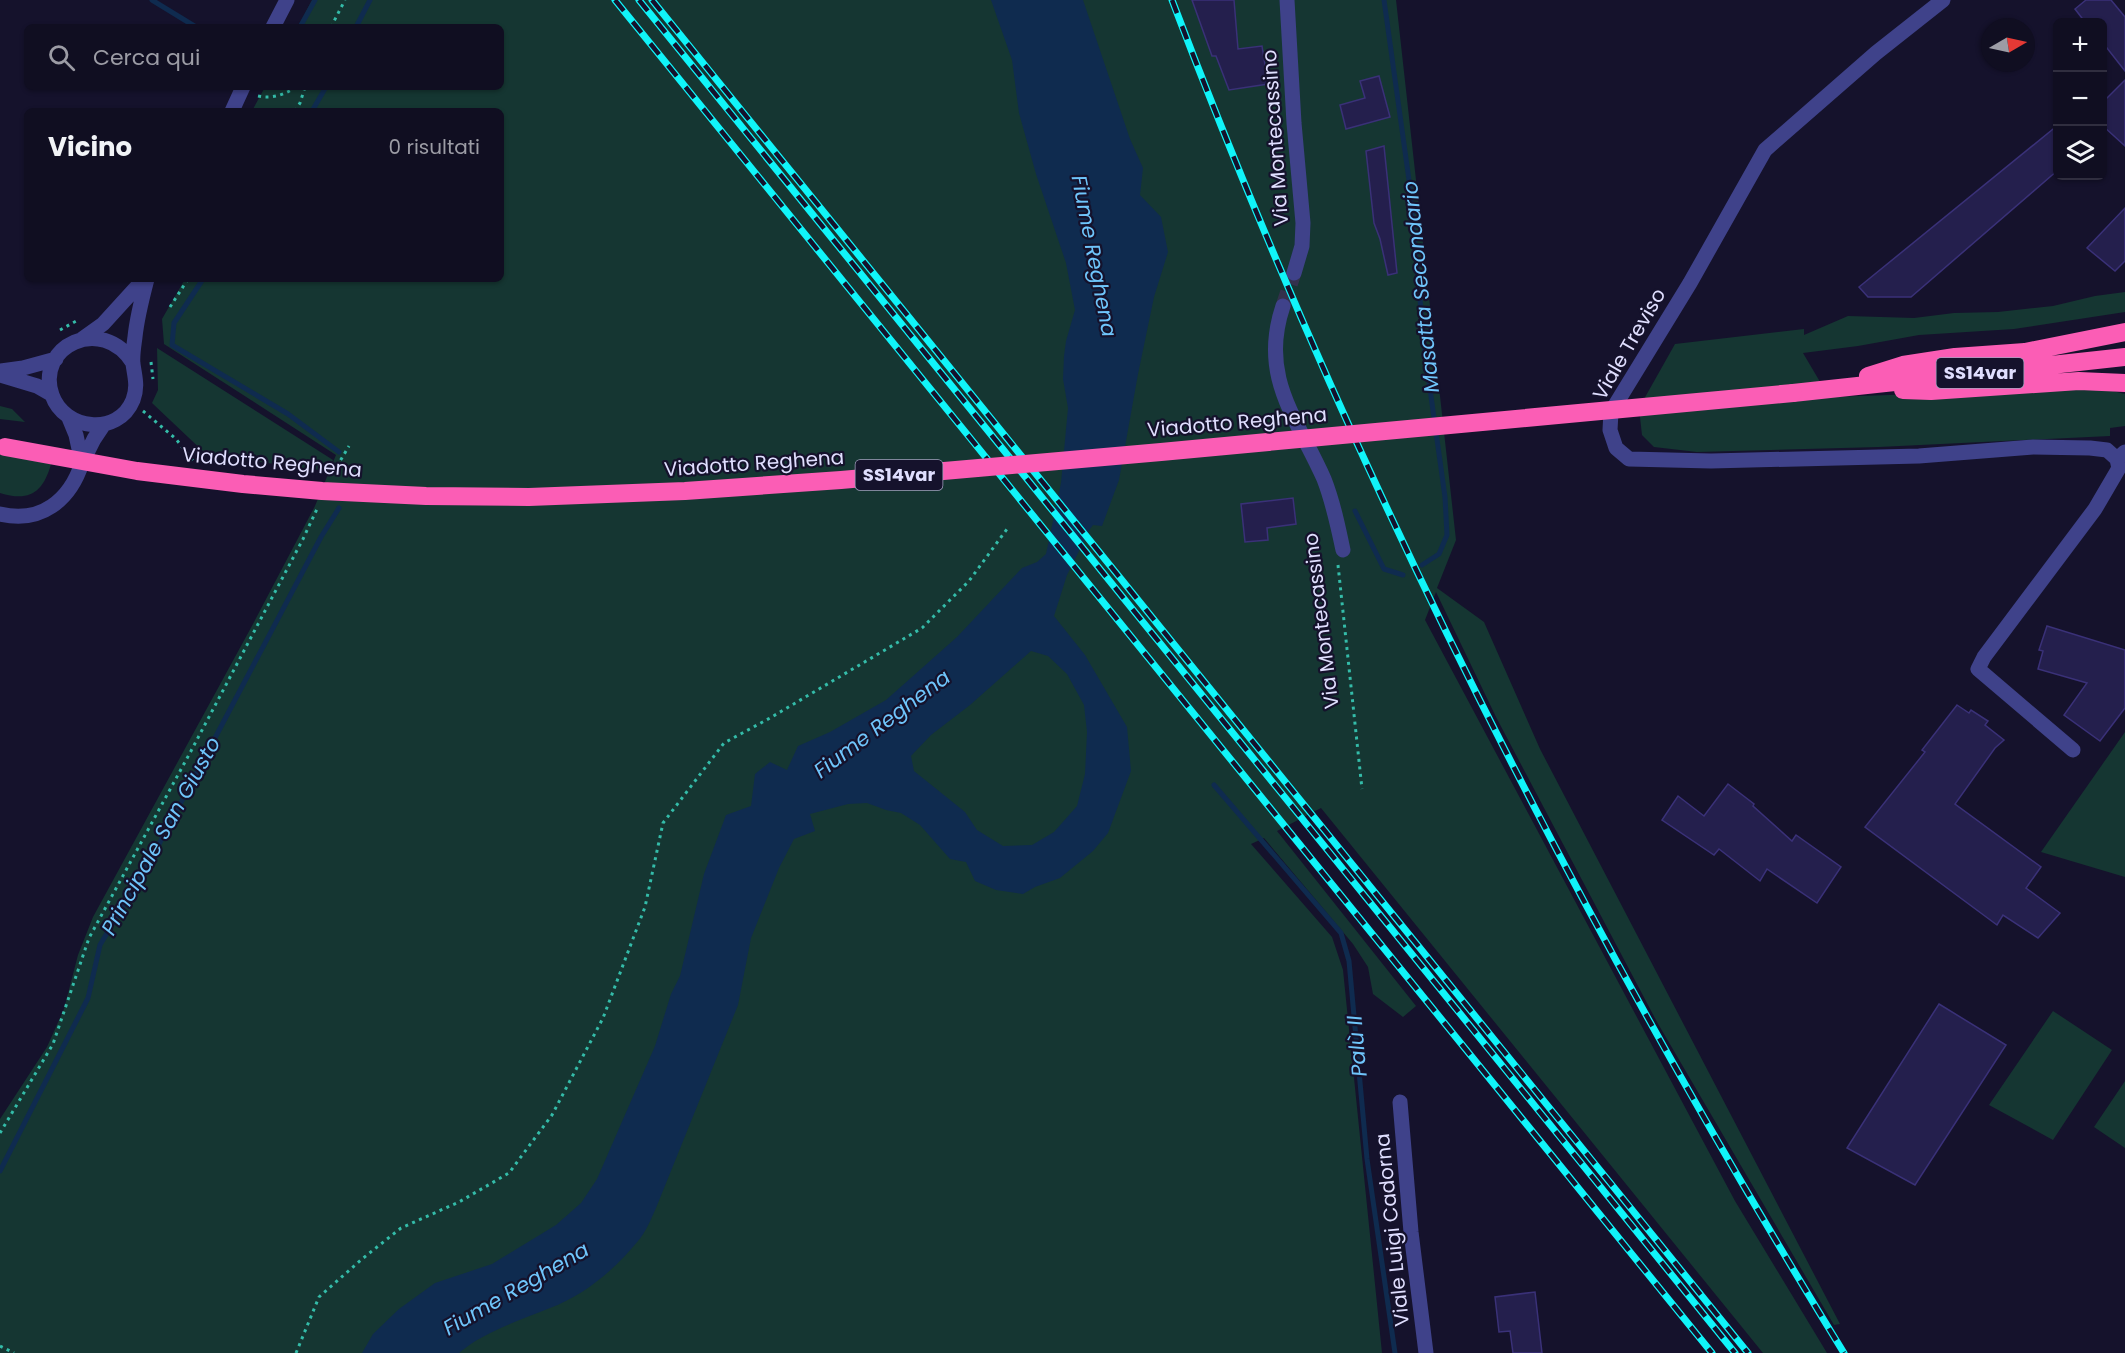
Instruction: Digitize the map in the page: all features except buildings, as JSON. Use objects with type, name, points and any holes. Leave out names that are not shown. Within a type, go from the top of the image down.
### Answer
[{"type":"highway","points":[[1836,387],[1903,365],[1955,357],[2025,352],[2125,332]]},
{"type":"highway","name":"SS14var","points":[[1836,387],[2125,357]]},
{"type":"highway","points":[[1836,387],[1931,391],[2079,381],[2125,382]]},
{"type":"highway","name":"Viadotto Reghena","points":[[2,447],[137,471],[243,484],[322,491],[426,496],[529,497],[686,491],[841,480],[1793,393],[1836,387]]},
{"type":"street","points":[[275,24],[288,0]]},
{"type":"street","name":"Via Montecassino","points":[[1287,0],[1294,123],[1303,223],[1302,246],[1294,273]]},
{"type":"street","name":"Viale Treviso","points":[[1943,0],[1876,53],[1766,150],[1690,283],[1611,412],[1610,430],[1616,448],[1629,459],[1711,461],[1919,456],[2033,447],[2090,448],[2107,450],[2121,456],[2119,468],[2095,509],[2022,605],[1984,657],[1978,669],[2073,750]]},
{"type":"street","points":[[233,108],[242,90]]},
{"type":"street","points":[[82,339],[94,338],[112,342],[127,353],[137,377],[136,391],[131,404],[122,414],[104,424],[82,424],[69,418],[58,408],[51,394],[49,382],[51,370],[56,358],[63,350],[103,324],[143,282]]},
{"type":"street","points":[[133,363],[137,320],[145,282]]},
{"type":"street","name":"Via Montecassino","points":[[1283,306],[1276,327],[1274,353],[1277,377],[1287,404],[1323,478],[1336,520],[1340,556]]},
{"type":"street","points":[[0,373],[23,369],[56,358]]},
{"type":"street","points":[[0,373],[37,386],[51,394]]},
{"type":"street","points":[[69,418],[76,435],[82,463]]},
{"type":"street","points":[[0,514],[26,515],[58,503],[78,476],[94,439],[104,424]]},
{"type":"street","name":"Viale Luigi Cadorna","points":[[1400,1102],[1411,1232],[1426,1353]]},
{"type":"path","points":[[333,24],[345,0]]},
{"type":"path","points":[[247,90],[260,97],[275,97],[292,90]]},
{"type":"path","points":[[297,108],[304,90]]},
{"type":"path","points":[[170,307],[186,282]]},
{"type":"path","points":[[131,404],[156,421],[176,439],[195,464]]},
{"type":"path","points":[[330,481],[349,446]]},
{"type":"path","points":[[0,1133],[53,1044],[89,938],[191,751],[303,539],[321,500]]},
{"type":"path","points":[[296,1353],[319,1297],[362,1258],[401,1228],[459,1202],[509,1173],[552,1115],[603,1018],[645,907],[663,823],[724,743],[922,628],[969,581],[1007,529]]},
{"type":"path","name":"Via Montecassino","points":[[1340,556],[1362,789]]},
{"type":"path","points":[[0,1346],[14,1353]]},
{"type":"green space","points":[[312,0],[1396,0],[1456,540],[1437,588],[1484,622],[1540,749],[1840,1324],[1834,1325],[1657,1022],[1496,717],[1436,592],[1425,620],[1735,1201],[1827,1353],[1763,1353],[1321,808],[1277,831],[1416,1006],[1403,1017],[1373,994],[1368,967],[1353,944],[1264,838],[1251,844],[1332,937],[1343,970],[1382,1353],[0,1353],[0,1119],[47,1047],[64,1009],[78,955],[93,917],[253,624],[315,506],[336,455],[164,344],[162,319],[183,282],[504,282],[504,108],[254,108],[263,90],[504,90],[504,24],[300,24]]},
{"type":"green space","points":[[2125,292],[2125,312],[2014,329],[1919,335],[1803,353],[1829,397],[2101,388],[2125,394],[2125,426],[2110,428],[2110,436],[1879,447],[1697,452],[1654,447],[1642,435],[1639,408],[1675,344],[1804,329],[1804,335],[1848,316],[1914,318],[1954,313],[1998,312],[2053,306]]},
{"type":"green space","points":[[157,348],[333,460],[327,471],[207,455],[152,403],[158,390]]},
{"type":"green space","points":[[0,406],[12,409],[25,422],[0,419]]},
{"type":"green space","points":[[0,454],[51,464],[44,482],[33,493],[27,495],[10,496],[0,493]]},
{"type":"green space","points":[[2125,732],[2125,877],[2041,852]]},
{"type":"green space","points":[[2053,1011],[2112,1050],[2053,1140],[1989,1105]]},
{"type":"green space","points":[[2125,1081],[2125,1148],[2094,1127]]},
{"type":"water","name":"Fiume Reghena","points":[[991,0],[1083,0],[1130,139],[1143,168],[1140,195],[1161,217],[1168,252],[1154,297],[1119,480],[1102,526],[1093,525],[1090,529],[1067,575],[1054,616],[1085,655],[1127,727],[1131,771],[1108,833],[1093,851],[1060,878],[1023,894],[996,890],[975,881],[966,862],[950,859],[920,825],[901,813],[867,803],[848,804],[810,814],[815,831],[794,839],[779,868],[751,938],[738,1005],[656,1208],[638,1241],[609,1271],[575,1296],[491,1333],[459,1353],[362,1353],[373,1334],[399,1309],[435,1283],[492,1264],[556,1225],[581,1203],[597,1179],[655,1046],[671,994],[680,976],[704,874],[726,815],[751,806],[755,774],[770,762],[787,770],[798,746],[830,732],[886,700],[957,637],[1022,568],[1037,562],[1046,554],[1061,483],[1068,408],[1063,379],[1064,356],[1075,310],[1066,263],[1036,174],[1019,113],[1012,60]],"holes":[[[1031,651],[1048,656],[1067,674],[1084,705],[1087,732],[1085,774],[1077,806],[1054,832],[1032,845],[1003,846],[977,830],[965,812],[914,771],[911,756],[931,735],[970,705]]]},
{"type":"waterway","points":[[152,0],[191,24]]},
{"type":"waterway","points":[[302,24],[315,0]]},
{"type":"waterway","name":"Principale San Giusto","points":[[358,24],[370,0]]},
{"type":"waterway","name":"Masatta Secondario","points":[[1384,0],[1409,180],[1425,353],[1445,497],[1447,535],[1439,554],[1422,565]]},
{"type":"waterway","name":"Principale San Giusto","points":[[314,108],[324,90]]},
{"type":"waterway","name":"Principale San Giusto","points":[[201,282],[174,323],[172,345],[288,414],[339,452]]},
{"type":"waterway","name":"Principale San Giusto","points":[[0,1171],[88,998],[100,945],[158,846],[321,537],[339,508]]},
{"type":"waterway","points":[[1355,511],[1384,569],[1403,575]]},
{"type":"waterway","name":"Palù II","points":[[1214,785],[1341,933],[1349,961],[1367,1159],[1395,1353]]},
{"type":"tunnel","points":[[1283,306],[1294,273]]},
{"type":"railway","points":[[615,0],[1712,1353]]},
{"type":"railway","points":[[639,0],[1735,1353]]},
{"type":"railway","points":[[652,0],[1748,1353]]},
{"type":"railway","points":[[1172,0],[1241,176],[1315,350],[1476,693],[1653,1027],[1844,1353]]}]
